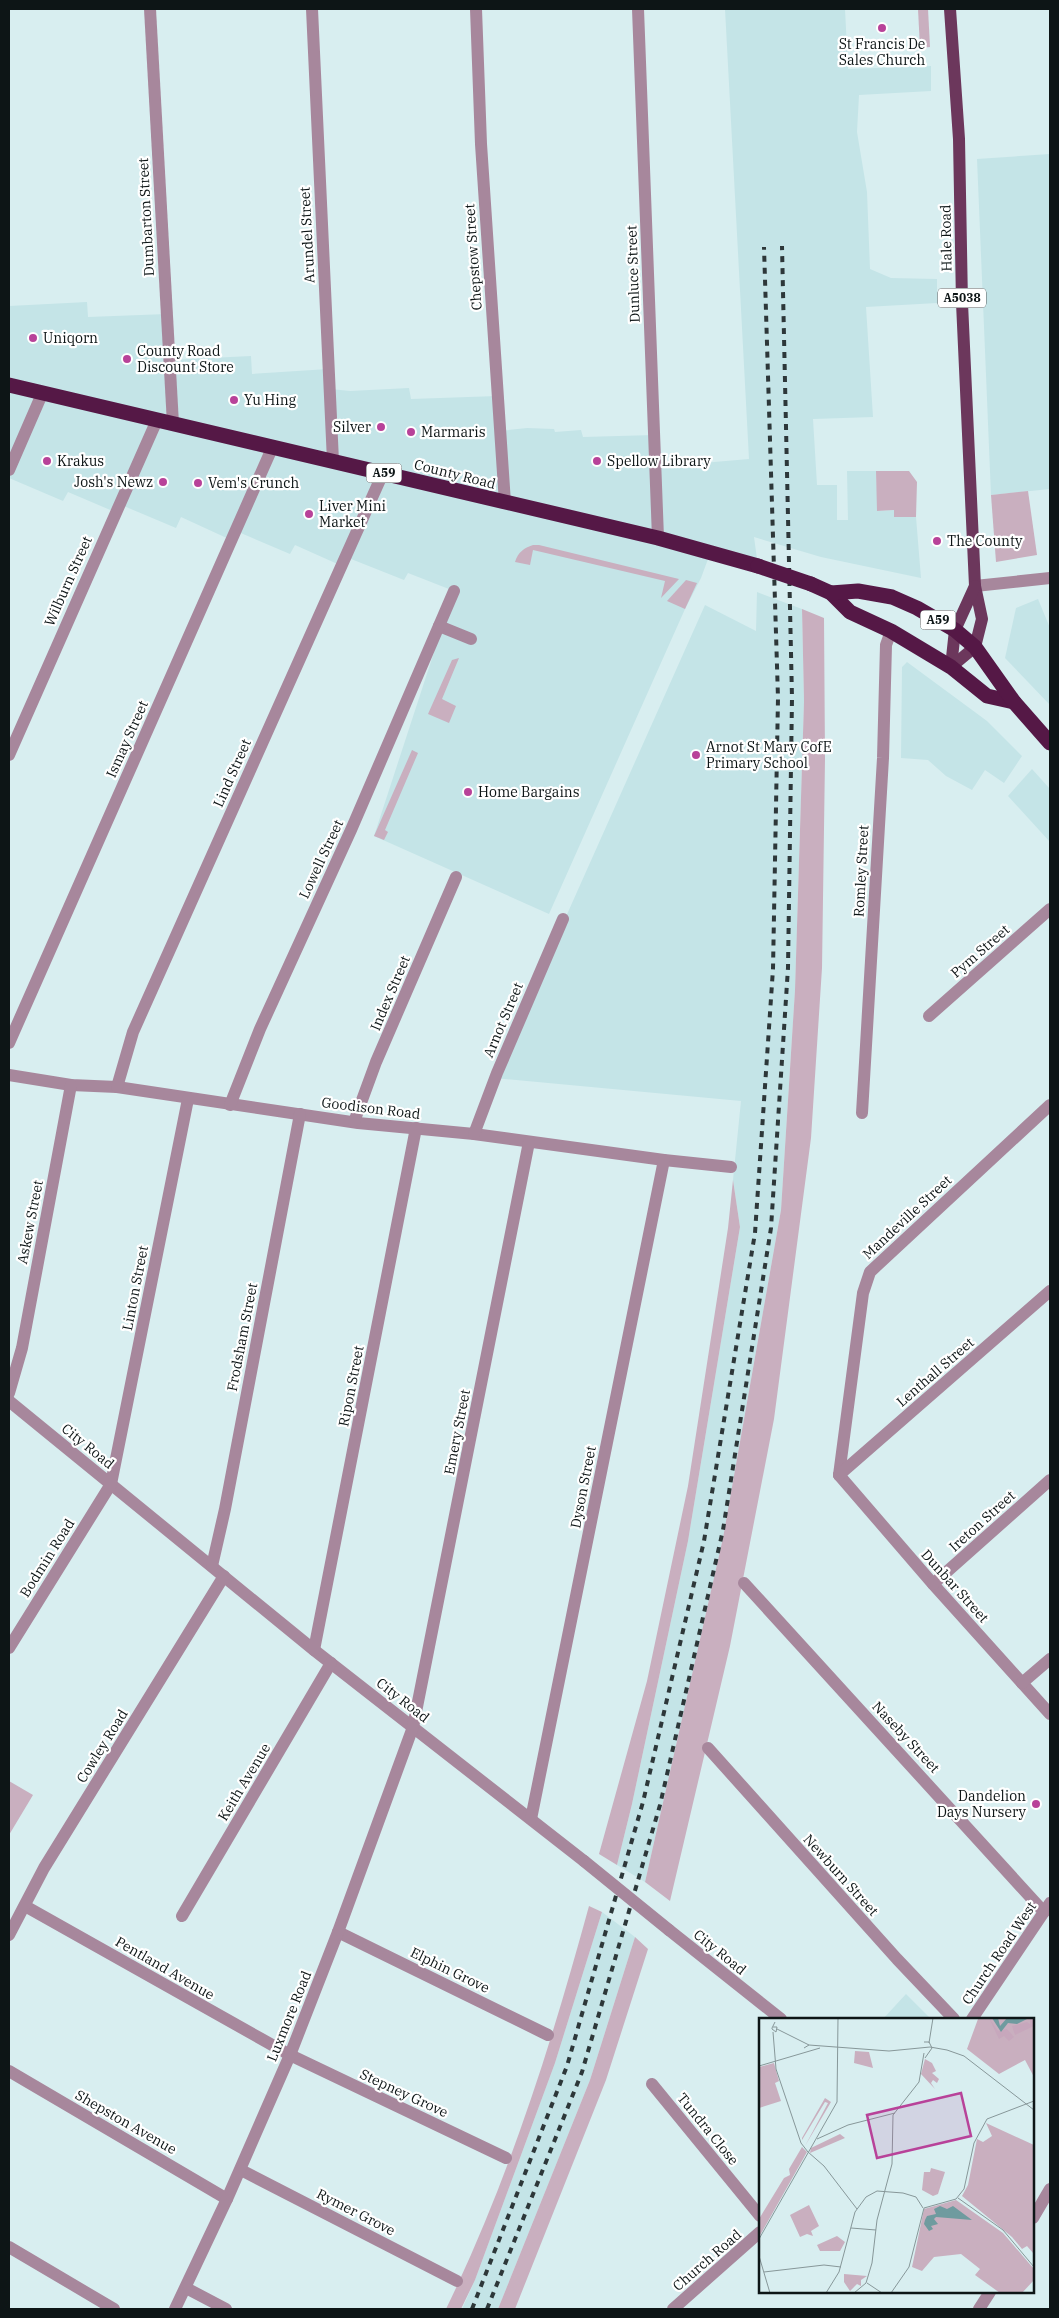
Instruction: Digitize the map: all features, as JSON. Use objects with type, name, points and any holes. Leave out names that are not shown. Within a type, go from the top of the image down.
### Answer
[{"type":"highway","name":"County Road","points":[[9,385],[658,538],[758,566],[811,584],[831,593],[850,612],[891,631],[951,667],[987,696],[1014,702]]},
{"type":"highway","name":"County Road","points":[[831,593],[858,591],[892,597],[917,608],[955,630],[975,647],[1014,702],[1050,743]]},
{"type":"main road","name":"Hale Road","points":[[950,9],[958,138],[962,303],[975,586],[982,619],[975,647]]},
{"type":"main road","name":"Hale Road","points":[[951,667],[955,630],[975,586]]},
{"type":"main road","points":[[951,667],[975,647]]},
{"type":"street","name":"Dumbarton Street","points":[[150,9],[173,424]]},
{"type":"street","name":"Arundel Street","points":[[312,9],[333,461]]},
{"type":"street","name":"Chepstow Street","points":[[476,9],[481,144],[505,502]]},
{"type":"street","name":"Dunluce Street","points":[[638,9],[658,538]]},
{"type":"street","points":[[9,470],[42,394]]},
{"type":"street","name":"Wilburn Street","points":[[9,755],[156,420]]},
{"type":"street","name":"Ismay Street","points":[[9,1043],[273,446]]},
{"type":"street","name":"Lind Street","points":[[116,1087],[138,1018],[383,473]]},
{"type":"street","points":[[975,586],[1050,578]]},
{"type":"street","name":"Lowell Street","points":[[230,1105],[260,1029],[351,830],[454,591]]},
{"type":"street","points":[[439,626],[471,638]]},
{"type":"street","name":"Romley Street","points":[[862,1113],[883,758],[886,645],[891,631]]},
{"type":"street","name":"Index Street","points":[[354,1122],[376,1062],[456,877]]},
{"type":"street","name":"Pym Street","points":[[929,1016],[1050,909]]},
{"type":"street","name":"Arnot Street","points":[[474,1134],[497,1072],[563,919]]},
{"type":"street","name":"Goodison Road","points":[[9,1075],[71,1084],[116,1087],[354,1122],[474,1134],[664,1160],[731,1167]]},
{"type":"street","name":"Askew Street","points":[[9,1393],[22,1348],[71,1084]]},
{"type":"street","name":"Linton Street","points":[[111,1484],[188,1098]]},
{"type":"street","name":"Mandeville Street","points":[[839,1475],[863,1293],[870,1272],[1050,1105]]},
{"type":"street","name":"Frodsham Street","points":[[212,1566],[225,1509],[300,1114]]},
{"type":"street","name":"Ripon Street","points":[[314,1650],[416,1128]]},
{"type":"street","name":"Emery Street","points":[[413,1727],[530,1142]]},
{"type":"street","name":"Dyson Street","points":[[531,1819],[664,1160]]},
{"type":"street","name":"Lenthall Street","points":[[839,1475],[1050,1291]]},
{"type":"street","name":"City Road","points":[[9,1400],[314,1650],[584,1860],[780,2018]]},
{"type":"street","name":"Dunbar Street","points":[[839,1475],[933,1584],[1050,1714]]},
{"type":"street","name":"Ireton Street","points":[[933,1584],[1050,1480]]},
{"type":"street","name":"Bodmin Road","points":[[9,1648],[111,1484]]},
{"type":"street","name":"Cowley Road","points":[[9,1935],[44,1868],[224,1576]]},
{"type":"street","name":"Naseby Street","points":[[744,1583],[1047,1908]]},
{"type":"street","points":[[1022,1683],[1050,1658]]},
{"type":"street","name":"Keith Avenue","points":[[182,1916],[331,1663]]},
{"type":"street","name":"Luxmore Road","points":[[175,2309],[228,2199],[290,2055],[338,1932],[413,1727]]},
{"type":"street","name":"Newburn Street","points":[[708,1748],[897,1959],[953,2018]]},
{"type":"street","name":"Pentland Avenue","points":[[25,1906],[290,2055]]},
{"type":"street","name":"Church Road West","points":[[973,2018],[1047,1908]]},
{"type":"street","name":"Elphin Grove","points":[[338,1932],[548,2034]]},
{"type":"street","name":"Stepney Grove","points":[[290,2055],[506,2158]]},
{"type":"street","name":"Shepston Avenue","points":[[9,2071],[228,2199]]},
{"type":"street","name":"Tundra Close","points":[[652,2084],[759,2215]]},
{"type":"street","name":"Rymer Grove","points":[[241,2170],[457,2281]]},
{"type":"street","points":[[1034,2216],[1050,2189]]},
{"type":"street","name":"Church Road","points":[[673,2309],[759,2233]]},
{"type":"street","points":[[9,2247],[114,2309]]},
{"type":"street","points":[[186,2288],[226,2309]]},
{"type":"street","points":[[983,2308],[990,2293]]},
{"type":"shaded area","points":[[725,9],[845,9],[848,69],[931,66],[931,91],[859,95],[857,132],[867,192],[870,269],[891,278],[937,279],[937,303],[866,307],[873,417],[813,419],[817,485],[837,485],[837,520],[848,520],[847,471],[876,471],[878,511],[894,510],[895,517],[916,517],[921,578],[821,557],[754,537],[758,566],[711,551],[701,578],[685,609],[549,914],[374,836],[454,591],[408,573],[404,580],[346,557],[342,566],[295,545],[290,554],[236,531],[231,540],[181,517],[176,528],[119,504],[115,512],[68,492],[63,501],[9,478],[9,306],[87,302],[88,317],[167,314],[169,360],[251,356],[252,374],[328,369],[330,389],[350,391],[409,388],[411,399],[497,396],[500,431],[527,428],[554,429],[555,432],[581,430],[583,437],[654,435],[656,467],[749,459]]},
{"type":"shaded area","points":[[918,9],[928,9],[930,47],[920,48]]},
{"type":"shaded area","points":[[1050,154],[1050,489],[991,495],[977,159]]},
{"type":"shaded area","points":[[876,471],[909,471],[917,482],[916,517],[894,517],[894,510],[877,511]]},
{"type":"shaded area","points":[[1028,491],[1037,555],[996,562],[991,495]]},
{"type":"shaded area","points":[[533,545],[679,579],[661,598],[665,581],[533,550],[530,565],[515,562],[522,551]]},
{"type":"shaded area","points":[[686,580],[697,583],[685,609],[667,601]]},
{"type":"shaded area","points":[[757,592],[802,609],[804,701],[795,990],[781,1210],[723,1538],[645,1882],[617,1865],[632,1804],[688,1541],[740,1227],[733,1180],[741,1101],[494,1078],[705,605],[756,631]]},
{"type":"shaded area","points":[[1038,599],[1050,628],[1050,705],[1005,658],[1016,608]]},
{"type":"shaded area","points":[[802,609],[824,618],[825,759],[822,968],[811,1138],[774,1419],[730,1646],[670,1901],[645,1882],[723,1538],[781,1210],[795,990],[804,701]]},
{"type":"shaded area","points":[[459,658],[442,699],[456,706],[449,723],[428,714],[452,660]]},
{"type":"shaded area","points":[[907,662],[987,721],[1022,756],[1004,783],[985,770],[972,790],[946,776],[928,760],[901,758],[902,667]]},
{"type":"shaded area","points":[[412,750],[418,753],[385,830],[388,832],[384,840],[374,836]]},
{"type":"shaded area","points":[[1032,769],[1050,789],[1050,842],[1008,796]]},
{"type":"shaded area","points":[[733,1180],[740,1227],[688,1541],[632,1804],[617,1865],[599,1854],[647,1681],[688,1486],[728,1228]]},
{"type":"shaded area","points":[[9,1781],[33,1795],[9,1835]]},
{"type":"shaded area","points":[[589,1906],[602,1912],[555,2063],[475,2280],[461,2309],[446,2309],[490,2211],[527,2111],[544,2060]]},
{"type":"shaded area","points":[[602,1912],[635,1937],[590,2080],[498,2309],[462,2309],[475,2280],[555,2063]]},
{"type":"shaded area","points":[[635,1937],[648,1949],[606,2080],[515,2309],[498,2309],[590,2080]]},
{"type":"shaded area","points":[[906,1994],[930,2018],[884,2018]]},
{"type":"railway","points":[[487,2309],[582,2072],[660,1805],[723,1530],[771,1228],[788,968],[792,698],[782,246]]},
{"type":"railway","points":[[472,2309],[567,2066],[643,1802],[704,1541],[755,1233],[773,969],[778,698],[764,247]]},
{"type":"place","name":"St Francis De Sales Church","points":[[882,28]]},
{"type":"place","name":"Uniqorn","points":[[33,338]]},
{"type":"place","name":"County Road Discount Store","points":[[127,359]]},
{"type":"place","name":"Yu Hing","points":[[234,400]]},
{"type":"place","name":"Silver","points":[[381,427]]},
{"type":"place","name":"Marmaris","points":[[411,432]]},
{"type":"place","name":"Krakus","points":[[47,461]]},
{"type":"place","name":"Spellow Library","points":[[597,461]]},
{"type":"place","name":"Josh's Newz","points":[[163,482]]},
{"type":"place","name":"Vem's Crunch","points":[[198,483]]},
{"type":"place","name":"Liver Mini Market","points":[[309,514]]},
{"type":"place","name":"The County","points":[[937,541]]},
{"type":"place","name":"Arnot St Mary CofE Primary School","points":[[696,755]]},
{"type":"place","name":"Home Bargains","points":[[468,792]]},
{"type":"place","name":"Dandelion Days Nursery","points":[[1036,1804]]}]
